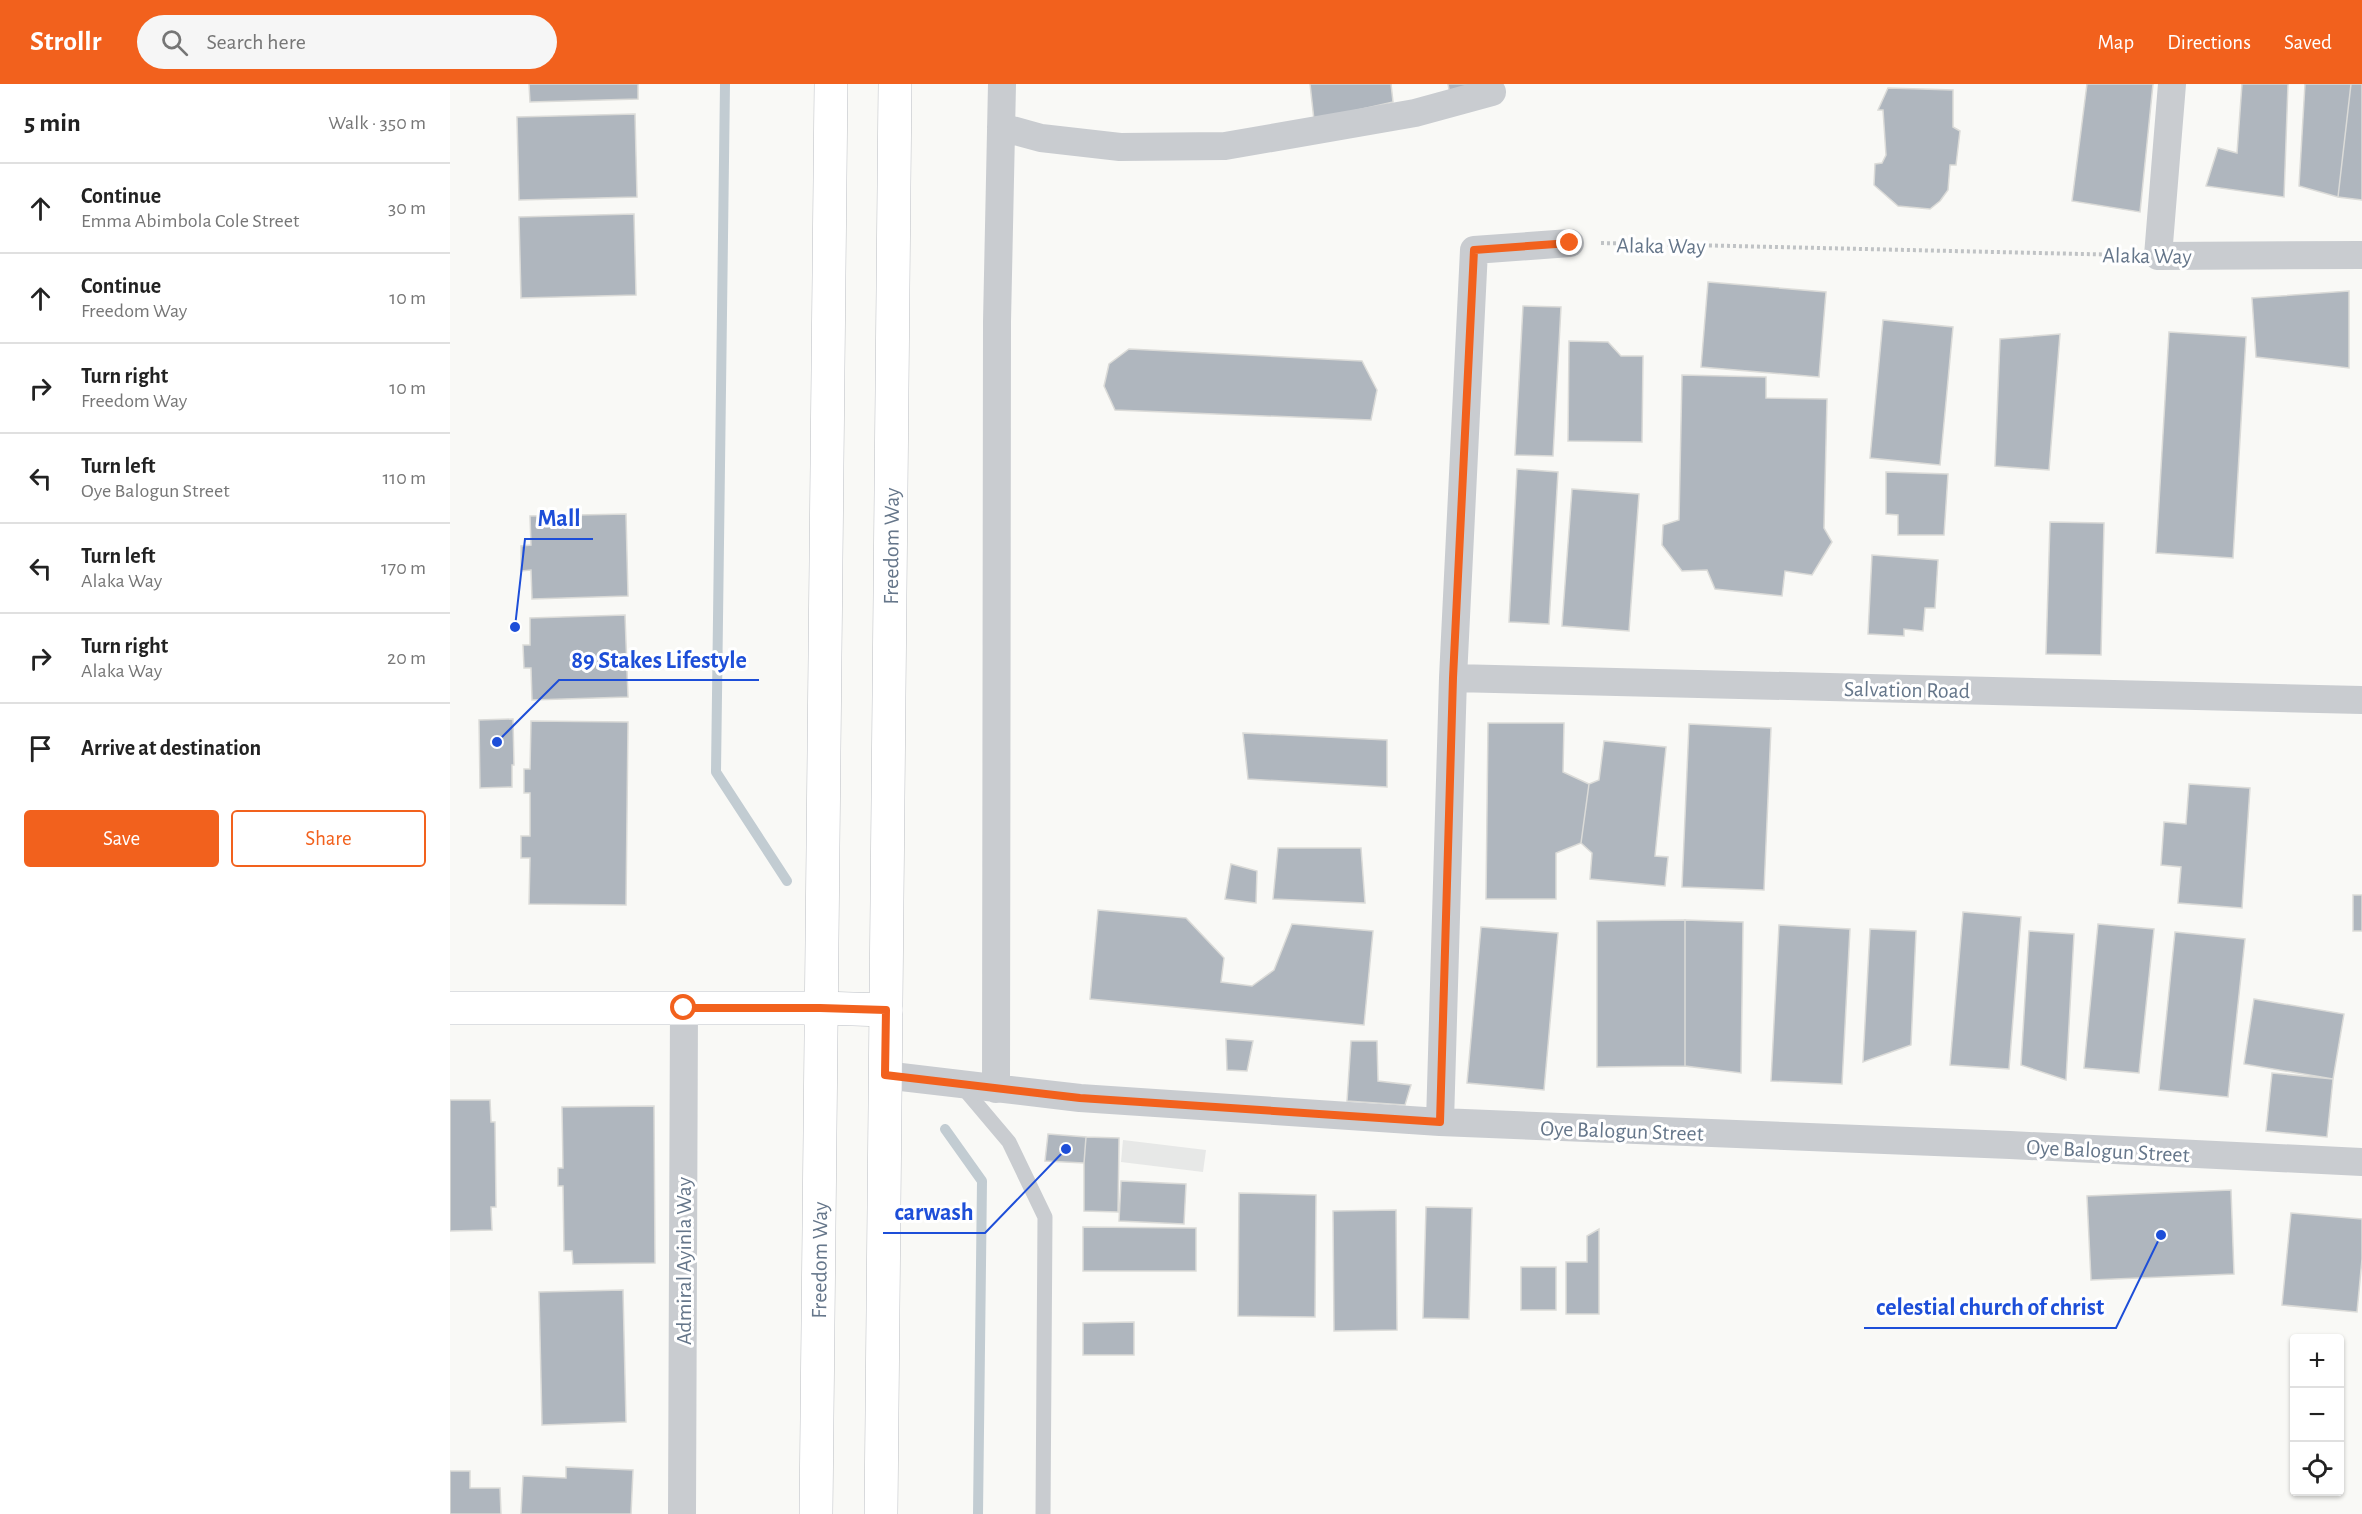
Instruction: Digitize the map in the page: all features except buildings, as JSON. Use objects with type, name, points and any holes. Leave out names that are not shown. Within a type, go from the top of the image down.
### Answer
[{"type":"main road","name":"Freedom Way","points":[[816,1514],[831,84]]},
{"type":"main road","name":"Freedom Way","points":[[882,1514],[895,84]]},
{"type":"main road","points":[[450,1008],[886,1010]]},
{"type":"street","points":[[996,1089],[997,322],[1002,84]]},
{"type":"street","points":[[2158,256],[2172,84]]},
{"type":"street","points":[[1001,127],[1041,138],[1120,147],[1225,146],[1415,113],[1492,92]]},
{"type":"street","points":[[1440,1122],[1453,678],[1474,250],[1570,243]]},
{"type":"street","name":"Alaka Way","points":[[2158,256],[2362,255]]},
{"type":"street","name":"Salvation Road","points":[[1453,678],[2362,700]]},
{"type":"street","name":"Admiral Ayinla Way","points":[[682,1514],[684,1008]]},
{"type":"street","name":"Oye Balogun Street","points":[[885,1075],[1080,1098],[1440,1122],[2362,1162]]},
{"type":"lane","points":[[959,1084],[1009,1142],[1045,1217],[1043,1514]]},
{"type":"path","name":"Alaka Way","points":[[1570,243],[2158,256]]},
{"type":"shaded area","points":[[1123,1140],[1206,1150],[1203,1172],[1121,1162]]},
{"type":"waterway","points":[[725,84],[716,772],[787,881]]},
{"type":"waterway","points":[[945,1129],[982,1181],[978,1514]]},
{"type":"place","name":"Mall","points":[[515,627]]},
{"type":"place","name":"89 Stakes Lifestyle","points":[[497,742]]},
{"type":"place","name":"carwash","points":[[1066,1149]]},
{"type":"place","name":"celestial church of christ","points":[[2161,1235]]},
{"type":"route","points":[[684,1008],[886,1010],[885,1075],[1080,1098],[1440,1122],[1453,678],[1474,250],[1570,243]]}]
